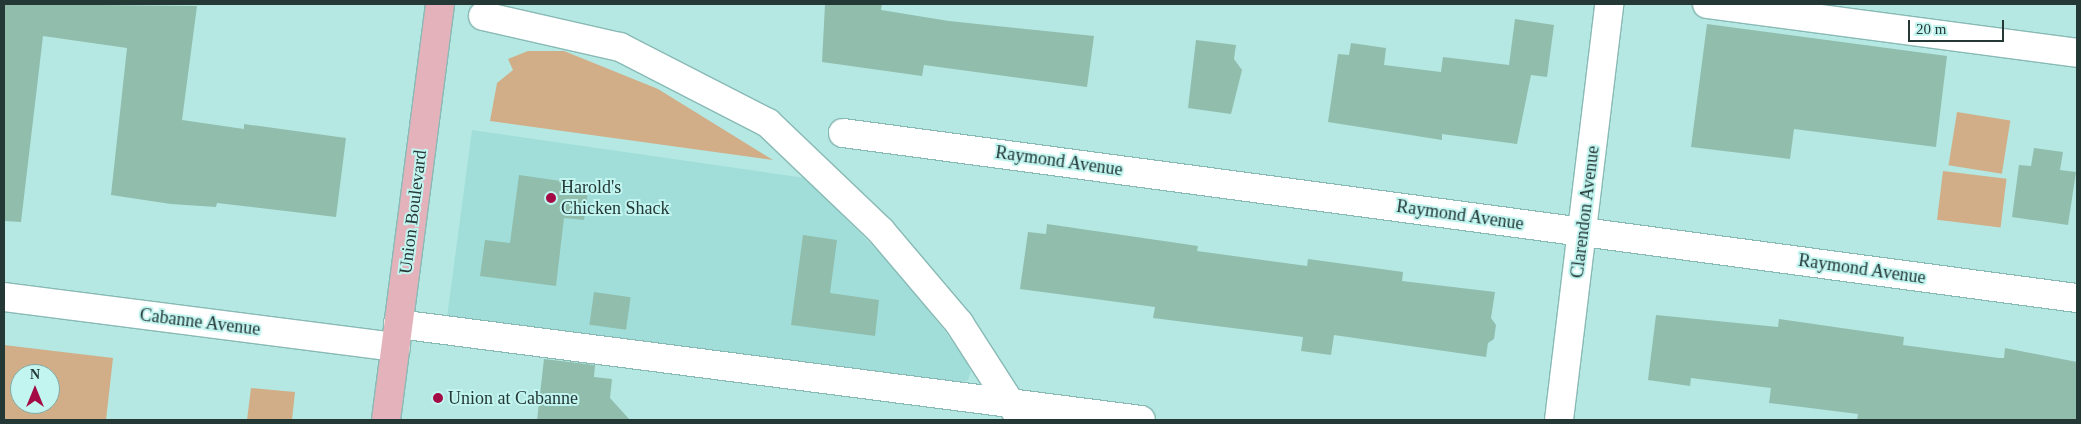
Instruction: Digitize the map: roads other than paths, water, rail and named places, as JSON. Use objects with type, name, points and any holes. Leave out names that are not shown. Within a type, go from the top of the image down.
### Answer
[{"type":"main road","name":"Union Boulevard","points":[[386,420],[440,4]]},
{"type":"street","name":"Clarendon Avenue","points":[[1559,420],[1610,4]]},
{"type":"street","points":[[1707,4],[2077,53]]},
{"type":"street","points":[[483,16],[620,47],[768,123],[881,230],[959,323],[1017,412]]},
{"type":"street","name":"Raymond Avenue","points":[[843,133],[2077,298]]},
{"type":"street","name":"Cabanne Avenue","points":[[4,297],[397,336],[1017,412],[1141,420]]},
{"type":"place","name":"Harold's Chicken Shack","points":[[551,198]]},
{"type":"place","name":"Union at Cabanne","points":[[438,398]]}]
